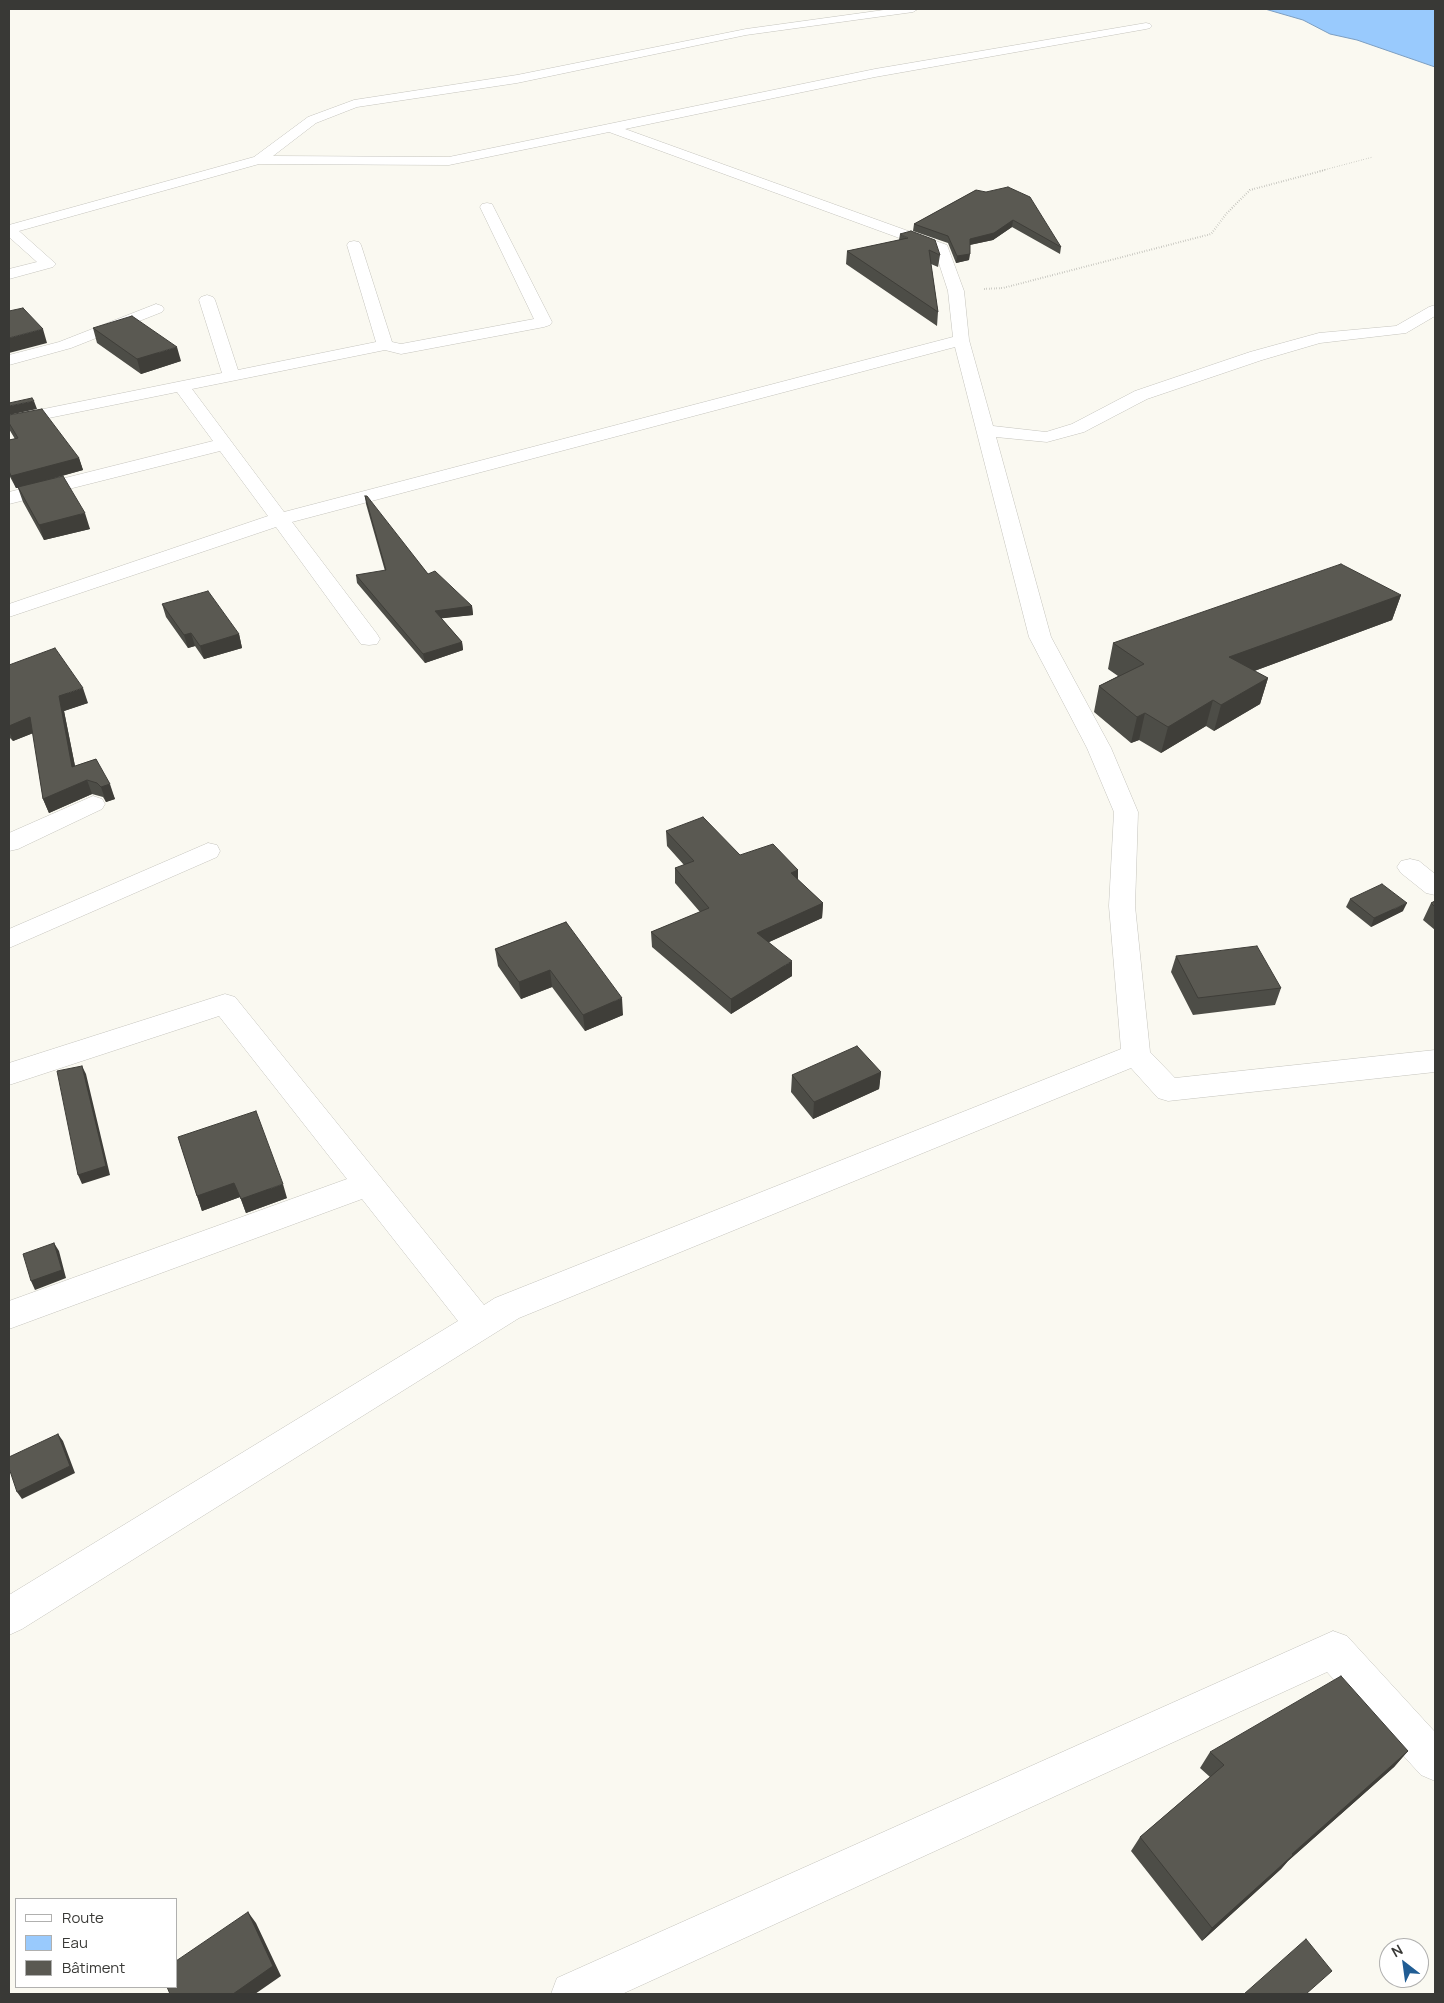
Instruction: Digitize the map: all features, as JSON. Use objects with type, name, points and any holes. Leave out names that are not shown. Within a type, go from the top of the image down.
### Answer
[{"type":"street","points":[[259,160],[312,120],[354,104],[516,79],[746,32],[913,9]]},
{"type":"street","points":[[9,229],[259,160],[448,161],[875,74],[1146,26]]},
{"type":"street","points":[[611,128],[942,248],[956,291],[961,340],[1040,637],[1099,748],[1126,812],[1122,906],[1136,1055],[1168,1090],[1435,1061]]},
{"type":"street","points":[[9,421],[385,345],[401,349],[544,322],[488,207]]},
{"type":"street","points":[[9,229],[48,264],[9,274]]},
{"type":"street","points":[[354,245],[385,345]]},
{"type":"street","points":[[207,300],[232,376]]},
{"type":"street","points":[[9,360],[65,345],[156,308]]},
{"type":"street","points":[[986,431],[1047,437],[1078,428],[1140,394],[1256,356],[1319,338],[1400,330],[1435,310]]},
{"type":"street","points":[[9,611],[279,519],[961,340]]},
{"type":"street","points":[[181,386],[369,639]]},
{"type":"street","points":[[9,498],[224,444]]},
{"type":"street","points":[[9,843],[93,804]]},
{"type":"street","points":[[9,938],[208,851]]},
{"type":"street","points":[[1410,867],[1435,887]]},
{"type":"street","points":[[9,1074],[225,1004],[480,1324]]},
{"type":"street","points":[[9,1616],[507,1308],[1136,1055]]},
{"type":"street","points":[[9,1315],[368,1184]]},
{"type":"street","points":[[573,1994],[1333,1650],[1435,1761]]},
{"type":"path","points":[[956,291],[1003,288],[1211,234],[1227,213],[1250,190],[1373,157]]},
{"type":"water","points":[[1265,9],[1435,9],[1435,67],[1357,40],[1330,34],[1303,20]]},
{"type":"building","points":[[1008,187],[1030,197],[1061,247],[1013,220],[994,233],[970,239],[970,254],[957,256],[948,236],[914,224],[976,190],[986,192]]},
{"type":"building","points":[[911,231],[935,240],[940,255],[929,250],[938,312],[847,251],[908,238],[900,234]]},
{"type":"building","points":[[23,308],[43,329],[9,338],[9,311]]},
{"type":"building","points":[[132,316],[177,347],[137,359],[93,328]]},
{"type":"building","points":[[32,398],[34,401],[9,406],[9,403]]},
{"type":"building","points":[[42,409],[79,458],[11,476],[9,471],[9,440],[18,438],[9,423],[9,415]]},
{"type":"building","points":[[63,476],[85,513],[39,525],[18,487]]},
{"type":"building","points":[[365,496],[367,496],[428,574],[435,571],[472,606],[435,611],[462,642],[423,654],[356,575],[386,570]]},
{"type":"building","points":[[1341,564],[1401,595],[1229,657],[1268,678],[1221,705],[1213,700],[1168,727],[1145,713],[1137,717],[1099,686],[1144,664],[1113,643]]},
{"type":"building","points":[[208,591],[239,634],[200,646],[191,633],[184,635],[162,604]]},
{"type":"building","points":[[55,648],[83,688],[59,696],[72,767],[96,759],[110,784],[101,787],[97,783],[87,780],[43,799],[30,717],[9,726],[9,665]]},
{"type":"building","points":[[703,817],[740,855],[773,844],[798,870],[791,873],[823,903],[757,933],[792,961],[731,999],[651,932],[709,908],[675,868],[694,861],[666,831]]},
{"type":"building","points":[[1382,884],[1407,903],[1374,918],[1350,899]]},
{"type":"building","points":[[566,922],[622,998],[583,1015],[550,970],[519,982],[495,949]]},
{"type":"building","points":[[1257,946],[1281,988],[1198,998],[1176,956]]},
{"type":"building","points":[[857,1046],[881,1072],[814,1102],[792,1075]]},
{"type":"building","points":[[82,1066],[106,1166],[78,1175],[57,1071]]},
{"type":"building","points":[[256,1111],[283,1184],[241,1199],[234,1183],[197,1196],[178,1137]]},
{"type":"building","points":[[54,1243],[62,1270],[31,1281],[23,1254]]},
{"type":"building","points":[[58,1434],[70,1466],[17,1492],[9,1468],[9,1457]]},
{"type":"building","points":[[1341,1676],[1408,1751],[1212,1928],[1140,1837],[1224,1765],[1210,1752]]},
{"type":"building","points":[[248,1912],[273,1966],[233,1994],[170,1994],[167,1988],[178,1988],[178,1960]]},
{"type":"building","points":[[1306,1939],[1332,1971],[1306,1994],[1244,1994]]}]
